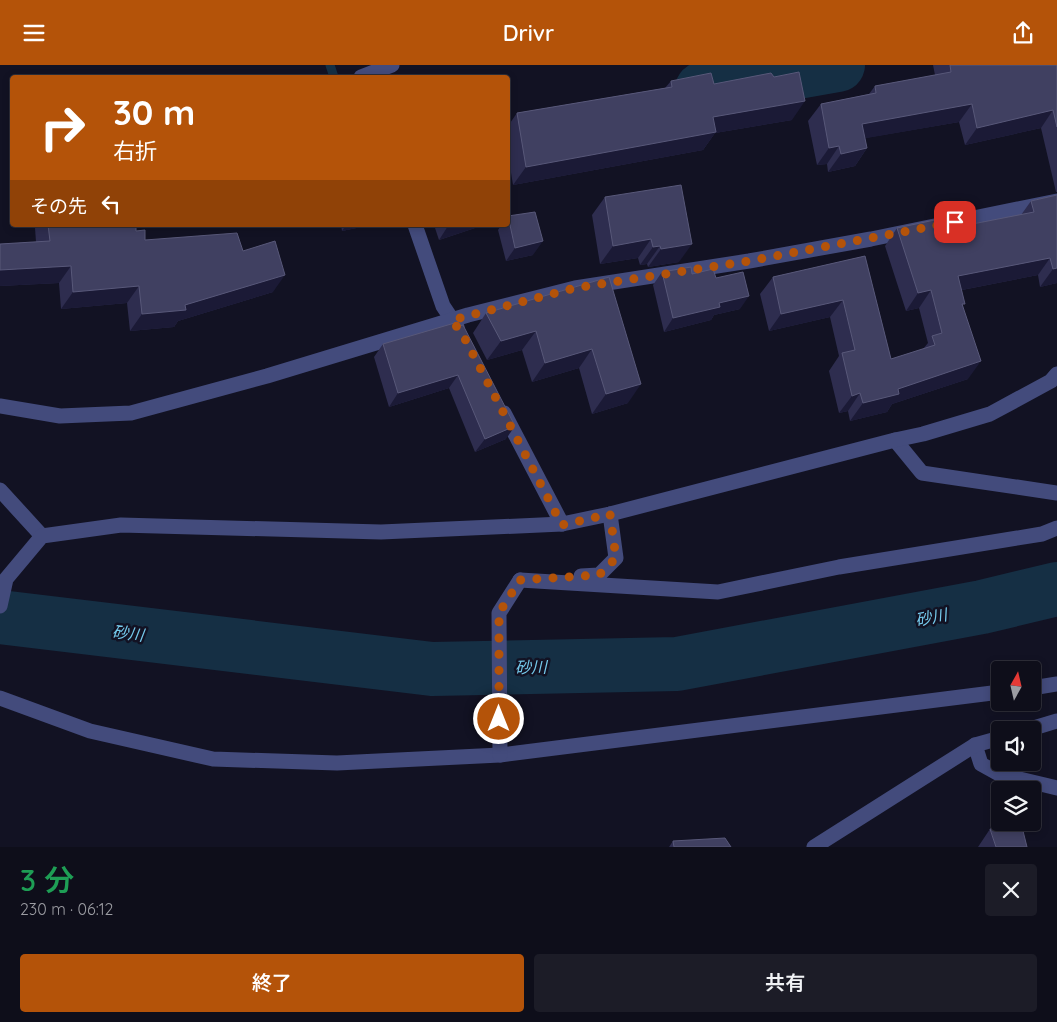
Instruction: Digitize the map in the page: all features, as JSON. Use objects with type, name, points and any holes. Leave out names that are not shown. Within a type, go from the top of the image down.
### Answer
[{"type":"street","points":[[366,75],[392,65]]},
{"type":"street","points":[[0,406],[60,416],[131,413],[267,376],[452,320],[575,288],[630,281],[768,257],[1057,201]]},
{"type":"street","points":[[416,227],[443,306],[464,337]]},
{"type":"street","points":[[0,606],[6,579],[42,536],[121,525],[381,532],[562,525],[923,434],[990,414],[1051,381],[1057,374]]},
{"type":"street","points":[[495,396],[562,525]]},
{"type":"street","points":[[895,440],[922,473],[1057,493]]},
{"type":"street","points":[[0,490],[42,536]]},
{"type":"street","points":[[520,580],[599,575],[616,558],[610,514]]},
{"type":"street","points":[[520,580],[718,592],[839,567],[1042,534],[1057,528]]},
{"type":"street","points":[[500,755],[499,613],[520,580]]},
{"type":"street","points":[[1041,686],[1057,685]]},
{"type":"street","points":[[0,698],[90,731],[213,759],[337,763],[500,755],[991,693]]},
{"type":"street","points":[[1041,726],[1057,721]]},
{"type":"street","points":[[814,847],[976,745],[991,741]]},
{"type":"street","points":[[976,745],[981,764],[998,774],[1057,788]]},
{"type":"building","points":[[950,65],[1057,65],[1057,127],[1053,110],[977,128],[972,104],[862,124],[867,148],[841,154],[839,146],[829,148],[821,104],[876,93],[875,86],[951,72]]},
{"type":"building","points":[[799,72],[805,101],[713,117],[716,132],[526,167],[517,113],[672,87],[671,81],[711,73],[714,84],[771,73],[774,77]]},
{"type":"building","points":[[681,185],[692,244],[661,249],[660,246],[653,247],[651,239],[613,246],[605,197]]},
{"type":"building","points":[[1057,195],[1057,268],[1053,269],[1050,258],[958,276],[965,304],[962,304],[981,361],[898,389],[899,394],[863,403],[860,393],[852,396],[842,353],[855,350],[843,300],[781,314],[773,277],[865,256],[891,359],[935,345],[932,336],[942,333],[931,290],[918,293],[897,228],[944,218],[947,229],[1034,212],[1031,201]]},
{"type":"building","points":[[535,212],[543,241],[515,248],[510,216]]},
{"type":"building","points":[[48,227],[136,227],[136,231],[145,230],[145,240],[237,233],[243,251],[275,241],[285,275],[185,305],[186,310],[142,314],[139,286],[73,292],[71,266],[0,270],[0,244],[50,241]]},
{"type":"building","points":[[691,267],[692,274],[713,269],[716,278],[743,272],[749,296],[719,303],[720,307],[673,318],[662,272]]},
{"type":"building","points":[[609,277],[641,384],[606,394],[592,349],[545,363],[536,331],[501,341],[486,313]]},
{"type":"building","points":[[458,322],[459,326],[463,325],[515,426],[485,439],[458,375],[398,393],[383,344]]},
{"type":"building","points":[[990,829],[991,831],[1023,831],[1027,847],[996,847]]},
{"type":"building","points":[[725,838],[731,847],[674,847],[673,841]]},
{"type":"waterway","points":[[330,65],[333,75]]},
{"type":"waterway","points":[[702,89],[838,65]]},
{"type":"waterway","name":"砂川","points":[[0,617],[432,669],[677,664],[982,607],[1057,589]]},
{"type":"route","points":[[499,719],[499,613],[520,580],[599,575],[616,558],[610,514],[562,525],[464,337],[452,320],[575,288],[630,281],[749,261],[955,222]]}]
